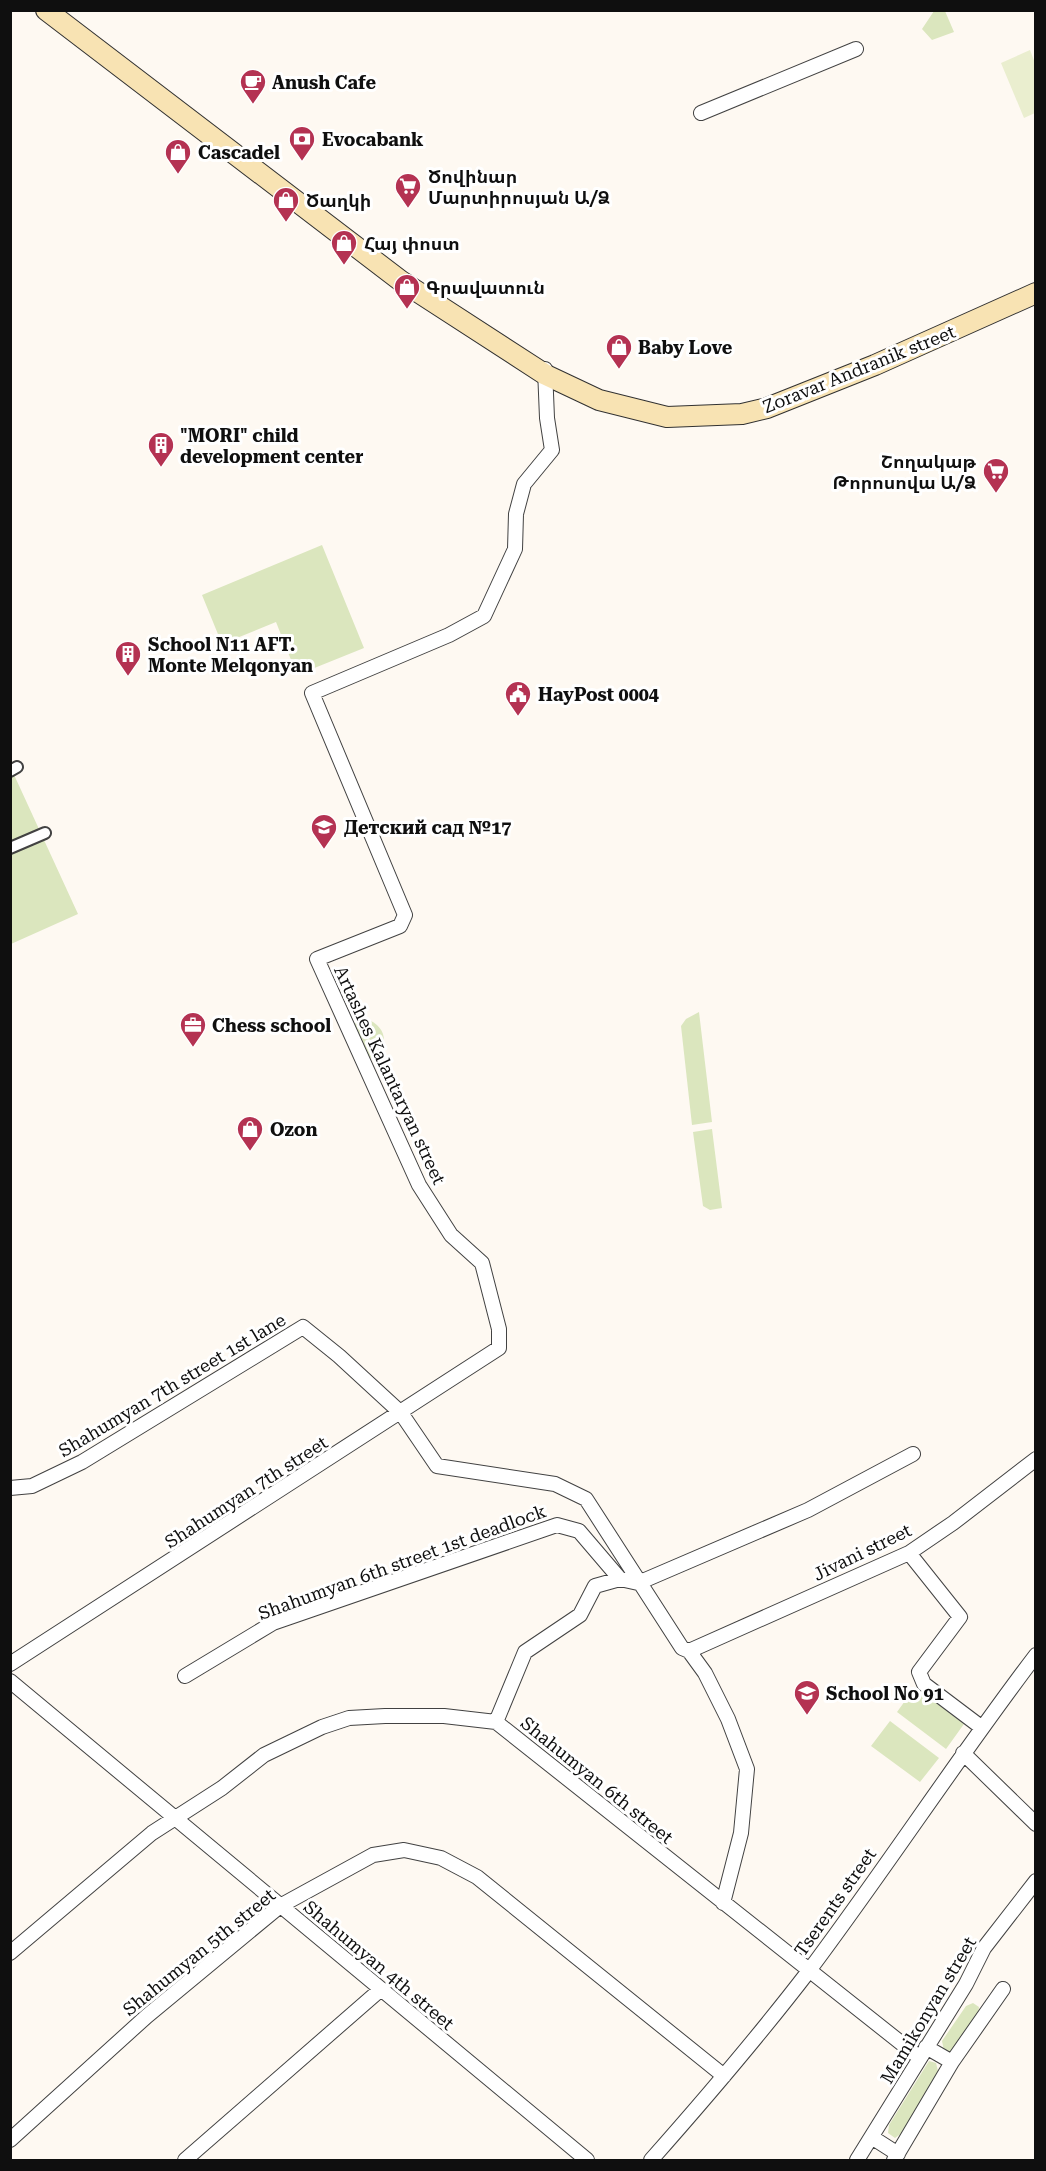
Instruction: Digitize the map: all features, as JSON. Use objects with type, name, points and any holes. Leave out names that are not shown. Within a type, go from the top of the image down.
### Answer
[{"type":"main road","name":"Zoravar Andranik street","points":[[46,10],[385,270],[545,371],[599,400],[667,417],[742,414],[802,395],[1035,293]]},
{"type":"main road","name":"Zoravar Andranik street","points":[[62,10],[393,268],[545,371],[601,394],[651,408],[690,411],[741,408],[813,384],[1035,285]]},
{"type":"street","points":[[701,113],[856,49]]},
{"type":"street","name":"Artashes Kalantaryan street","points":[[499,1348],[499,1329],[482,1263],[451,1234],[419,1185],[317,959],[400,927],[405,915],[312,693],[450,635],[484,616],[514,549],[516,514],[524,484],[552,450],[547,418],[545,371]]},
{"type":"street","points":[[10,848],[45,833]]},
{"type":"street","name":"Shahumyan 7th street 1st lane","points":[[10,1488],[32,1486],[82,1462],[303,1327],[339,1356],[401,1413],[437,1466],[555,1484],[586,1499],[638,1583]]},
{"type":"street","name":"Shahumyan 7th street","points":[[10,1664],[499,1348]]},
{"type":"street","points":[[496,1722],[525,1652],[580,1615],[595,1586],[620,1579],[638,1583],[808,1510],[913,1454]]},
{"type":"street","name":"Jivani street","points":[[689,1651],[909,1553],[953,1523],[1035,1459]]},
{"type":"street","name":"Shahumyan 6th street 1st deadlock","points":[[185,1676],[273,1623],[557,1525],[579,1531],[620,1579]]},
{"type":"street","points":[[909,1553],[960,1617],[919,1672],[924,1684],[981,1727]]},
{"type":"street","points":[[638,1583],[682,1648],[689,1651],[705,1673],[728,1719],[747,1768],[741,1833],[723,1904]]},
{"type":"street","name":"Tserents street","points":[[651,2160],[724,2076],[808,1971],[981,1727],[1035,1655]]},
{"type":"street","name":"Shahumyan 4th street","points":[[10,1681],[174,1820],[587,2160]]},
{"type":"street","name":"Shahumyan 6th street","points":[[10,1953],[152,1833],[222,1788],[264,1755],[322,1727],[349,1718],[444,1716],[496,1722],[808,1971],[923,2052],[952,2062]]},
{"type":"street","points":[[963,1753],[1035,1824]]},
{"type":"street","name":"Shahumyan 5th street","points":[[10,2140],[147,2016],[280,1906],[373,1856],[404,1850],[441,1858],[477,1877],[724,2076]]},
{"type":"street","name":"Mamikonyan street","points":[[857,2160],[873,2138],[966,1984],[984,1948],[1035,1881]]},
{"type":"street","points":[[873,2138],[896,2157],[952,2062],[1003,1989]]},
{"type":"street","points":[[185,2160],[380,1990]]},
{"type":"green space","points":[[934,11],[945,11],[954,32],[932,40],[922,29]]},
{"type":"green space","points":[[1030,50],[1035,63],[1035,113],[1024,118],[1001,63]]},
{"type":"green space","points":[[322,545],[364,648],[297,675],[276,622],[222,644],[202,595]]},
{"type":"green space","points":[[10,766],[78,914],[11,944],[10,944]]},
{"type":"green space","points":[[699,1012],[712,1122],[692,1125],[681,1026],[686,1019]]},
{"type":"green space","points":[[366,1018],[380,1028],[384,1036],[382,1054],[372,1058],[362,1056],[351,1030],[356,1022]]},
{"type":"green space","points":[[712,1129],[722,1208],[710,1210],[703,1206],[693,1132]]},
{"type":"green space","points":[[915,1687],[964,1724],[946,1749],[897,1712]]},
{"type":"green space","points":[[890,1721],[939,1758],[920,1782],[871,1746]]},
{"type":"green space","points":[[973,2003],[979,2007],[978,2015],[952,2051],[944,2051],[942,2041],[966,2006]]},
{"type":"green space","points":[[929,2061],[936,2063],[938,2071],[902,2133],[895,2138],[888,2133],[889,2125]]},
{"type":"place","name":"Anush Cafe","points":[[253,105]]},
{"type":"place","name":"Evocabank","points":[[302,162]]},
{"type":"place","name":"Cascadel","points":[[178,175]]},
{"type":"place","name":"Ծովինար Մարտիրոսյան Ա/Ձ","points":[[408,209]]},
{"type":"place","name":"Ծաղկի","points":[[286,223]]},
{"type":"place","name":"Հայ փոստ","points":[[344,266]]},
{"type":"place","name":"Գրավատուն","points":[[407,310]]},
{"type":"place","name":"Baby Love","points":[[619,370]]},
{"type":"place","name":"\"MORI\" child development center","points":[[161,468]]},
{"type":"place","name":"Շողակաթ Թորոսովա Ա/Ձ","points":[[996,494]]},
{"type":"place","name":"School N11 AFT. Monte Melqonyan","points":[[128,677]]},
{"type":"place","name":"HayPost 0004","points":[[518,717]]},
{"type":"place","name":"Детский сад №17","points":[[324,850]]},
{"type":"place","name":"Chess school","points":[[193,1048]]},
{"type":"place","name":"Ozon","points":[[250,1152]]},
{"type":"place","name":"School No 91","points":[[807,1716]]}]
